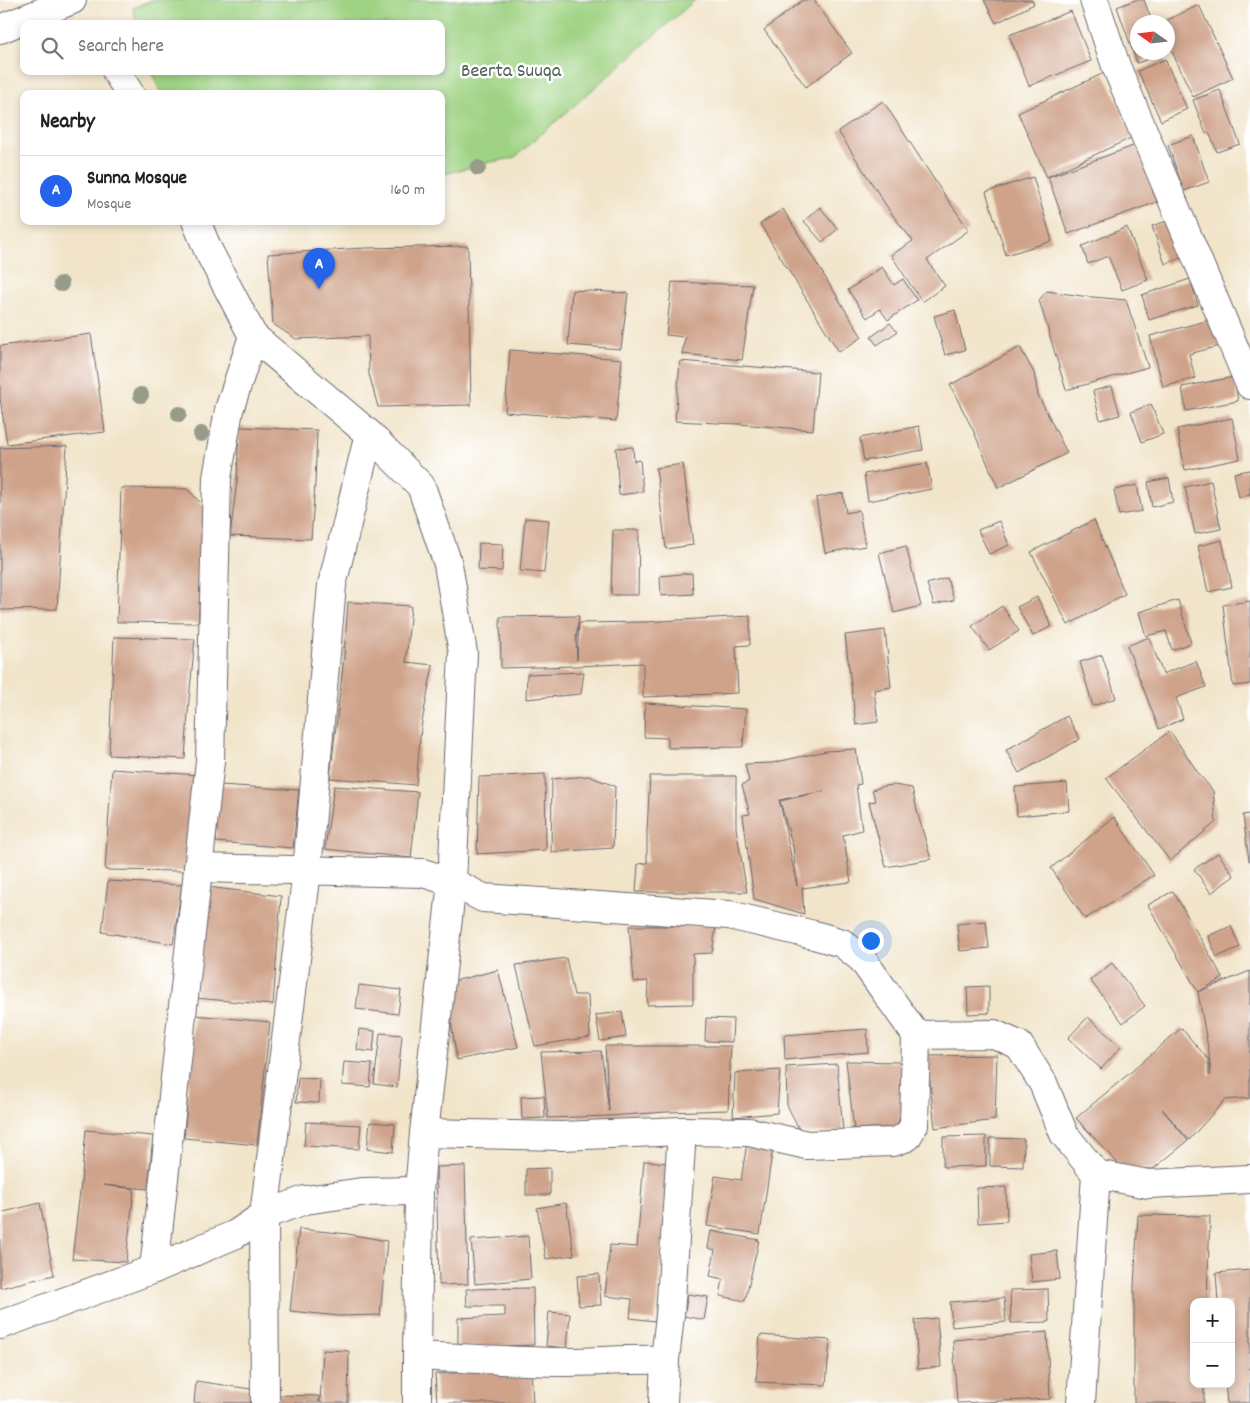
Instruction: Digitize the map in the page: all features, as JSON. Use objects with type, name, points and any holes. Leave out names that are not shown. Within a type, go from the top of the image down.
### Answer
[{"type":"street","points":[[1094,0],[1116,66],[1250,385]]},
{"type":"street","points":[[31,20],[66,10]]},
{"type":"street","points":[[0,29],[20,23]]},
{"type":"street","points":[[118,75],[128,90]]},
{"type":"street","points":[[198,225],[208,250],[253,336],[369,434],[421,486],[448,564],[463,653],[452,882],[419,1191],[418,1403]]},
{"type":"street","points":[[154,1269],[210,761],[217,478],[229,410],[253,336]]},
{"type":"street","points":[[265,1403],[264,1215],[307,871],[332,585],[369,434]]},
{"type":"street","points":[[198,868],[423,873],[452,882],[483,898],[729,914],[842,943],[862,959],[916,1036],[914,1125],[907,1137],[893,1142],[806,1145],[749,1132],[682,1131],[562,1136],[424,1133]]},
{"type":"street","points":[[916,1036],[994,1034],[1020,1045],[1043,1082],[1064,1134],[1096,1174],[1148,1184],[1250,1179]]},
{"type":"street","points":[[663,1403],[682,1131]]},
{"type":"street","points":[[1074,1401],[1096,1174]]},
{"type":"street","points":[[0,1325],[154,1269],[236,1234],[264,1215],[305,1200],[362,1192],[419,1191]]},
{"type":"street","points":[[417,1356],[558,1362],[596,1362],[632,1359],[665,1360]]},
{"type":"green space","name":"Beerta Suuqa","points":[[151,0],[695,0],[514,158],[445,174],[445,90],[159,90],[153,75],[445,75],[445,20],[136,20],[133,8]]},
{"type":"building","points":[[803,0],[814,0],[852,53],[806,87],[764,30]]},
{"type":"building","points":[[984,0],[1032,0],[1034,4],[996,23]]},
{"type":"building","points":[[1135,0],[1144,0],[1149,15],[1130,15],[1130,43],[1117,7]]},
{"type":"building","points":[[1199,5],[1233,78],[1193,97],[1175,58],[1175,16]]},
{"type":"building","points":[[1071,11],[1091,61],[1029,86],[1009,35]]},
{"type":"building","points":[[1165,60],[1187,109],[1161,121],[1138,71]]},
{"type":"building","points":[[1104,73],[1133,137],[1047,177],[1018,113]]},
{"type":"building","points":[[1220,90],[1240,144],[1217,152],[1209,132],[1206,134],[1193,100]]},
{"type":"building","points":[[883,101],[969,230],[927,260],[945,286],[922,302],[891,255],[913,241],[891,213],[838,131]]},
{"type":"building","points":[[1193,136],[1209,182],[1184,191],[1168,145]]},
{"type":"building","points":[[1136,145],[1157,202],[1068,234],[1048,177]]},
{"type":"building","points":[[1033,177],[1052,241],[1006,255],[986,192]]},
{"type":"building","points":[[820,207],[838,229],[822,242],[804,221]]},
{"type":"building","points":[[783,209],[862,337],[839,352],[760,224]]},
{"type":"building","points":[[1173,219],[1186,256],[1165,264],[1152,226]]},
{"type":"building","points":[[1127,227],[1148,280],[1122,290],[1108,256],[1088,264],[1082,246]]},
{"type":"building","points":[[468,246],[471,405],[378,407],[369,374],[368,336],[296,339],[273,324],[268,254],[365,248]]},
{"type":"building","points":[[882,267],[894,285],[903,279],[917,300],[888,320],[880,309],[867,318],[848,290]]},
{"type":"building","points":[[1190,279],[1198,305],[1149,320],[1142,295]]},
{"type":"building","points":[[672,282],[753,285],[742,360],[682,354],[685,337],[666,335]]},
{"type":"building","points":[[572,290],[628,293],[621,349],[568,345]]},
{"type":"building","points":[[1047,291],[1126,300],[1148,367],[1066,390],[1039,300]]},
{"type":"building","points":[[955,310],[965,350],[945,355],[934,316]]},
{"type":"building","points":[[1213,319],[1220,346],[1189,354],[1195,378],[1163,387],[1150,336]]},
{"type":"building","points":[[890,323],[897,332],[877,345],[871,337]]},
{"type":"building","points":[[91,334],[105,432],[7,444],[0,398],[0,346]]},
{"type":"building","points":[[1020,347],[1034,373],[1038,395],[1067,453],[998,488],[973,430],[950,385]]},
{"type":"building","points":[[510,350],[622,359],[616,421],[505,412]]},
{"type":"building","points":[[680,361],[818,372],[813,430],[675,421]]},
{"type":"building","points":[[1234,377],[1238,401],[1186,411],[1182,387]]},
{"type":"building","points":[[1112,386],[1120,415],[1100,420],[1093,391]]},
{"type":"building","points":[[1151,404],[1163,434],[1142,442],[1131,412]]},
{"type":"building","points":[[1232,418],[1240,459],[1185,470],[1177,429]]},
{"type":"building","points":[[919,426],[923,450],[864,461],[860,438]]},
{"type":"building","points":[[239,427],[317,430],[311,539],[230,536],[237,481]]},
{"type":"building","points":[[67,446],[57,609],[0,610],[0,448]]},
{"type":"building","points":[[633,447],[634,461],[640,460],[643,492],[619,495],[616,448]]},
{"type":"building","points":[[927,463],[932,489],[868,501],[864,474]]},
{"type":"building","points":[[683,464],[693,545],[666,549],[656,468]]},
{"type":"building","points":[[1250,470],[1250,494],[1239,497],[1234,473]]},
{"type":"building","points":[[1169,478],[1173,502],[1152,507],[1148,482]]},
{"type":"building","points":[[1211,481],[1221,529],[1195,534],[1185,487]]},
{"type":"building","points":[[1137,485],[1142,511],[1119,515],[1114,490]]},
{"type":"building","points":[[121,488],[187,489],[205,507],[198,623],[117,622]]},
{"type":"building","points":[[843,493],[846,513],[859,510],[865,546],[825,553],[816,498]]},
{"type":"building","points":[[525,518],[549,520],[544,573],[520,571]]},
{"type":"building","points":[[1094,520],[1125,594],[1068,625],[1031,552]]},
{"type":"building","points":[[999,521],[1009,545],[989,554],[978,530]]},
{"type":"building","points":[[613,530],[639,530],[638,595],[611,595]]},
{"type":"building","points":[[1222,540],[1232,587],[1208,592],[1198,546]]},
{"type":"building","points":[[479,543],[503,544],[502,571],[478,570]]},
{"type":"building","points":[[906,546],[921,606],[894,613],[879,553]]},
{"type":"building","points":[[692,573],[693,594],[661,596],[660,576]]},
{"type":"building","points":[[947,578],[954,600],[934,605],[927,584]]},
{"type":"building","points":[[1037,597],[1052,626],[1033,636],[1017,607]]},
{"type":"building","points":[[1178,600],[1191,643],[1172,650],[1166,631],[1146,636],[1139,612]]},
{"type":"building","points":[[1250,601],[1250,684],[1233,686],[1223,605]]},
{"type":"building","points":[[348,602],[411,606],[406,662],[433,665],[421,727],[416,785],[330,778],[344,657]]},
{"type":"building","points":[[1002,606],[1019,631],[989,650],[972,626]]},
{"type":"building","points":[[579,616],[576,639],[577,660],[579,623],[644,622],[750,616],[750,645],[736,646],[738,693],[643,697],[643,663],[501,668],[500,617]]},
{"type":"building","points":[[885,630],[891,687],[874,690],[878,722],[856,725],[845,635]]},
{"type":"building","points":[[114,637],[195,639],[185,759],[109,755]]},
{"type":"building","points":[[1149,637],[1163,674],[1196,661],[1206,687],[1176,698],[1183,719],[1159,729],[1127,646]]},
{"type":"building","points":[[1102,655],[1116,698],[1093,706],[1080,662]]},
{"type":"building","points":[[584,672],[581,694],[526,699],[527,674]]},
{"type":"building","points":[[645,703],[746,709],[743,747],[668,748],[668,738],[644,737]]},
{"type":"building","points":[[1067,716],[1080,739],[1019,773],[1006,750]]},
{"type":"building","points":[[1170,731],[1213,791],[1216,822],[1170,861],[1106,778]]},
{"type":"building","points":[[856,749],[861,784],[856,785],[862,830],[843,835],[851,882],[802,888],[804,914],[754,899],[743,815],[750,814],[742,785],[749,781],[745,764],[772,763],[826,751]],"holes":[[[824,791],[780,801],[793,847],[797,886],[779,800]]]},
{"type":"building","points":[[112,769],[198,775],[186,871],[105,870]]},
{"type":"building","points":[[545,774],[546,850],[477,854],[479,777]]},
{"type":"building","points":[[588,776],[615,786],[613,848],[551,852],[552,779]]},
{"type":"building","points":[[650,776],[736,776],[736,828],[747,892],[636,892],[638,864],[647,863]]},
{"type":"building","points":[[1067,783],[1069,811],[1017,816],[1015,787]]},
{"type":"building","points":[[220,785],[299,790],[293,848],[216,842]]},
{"type":"building","points":[[894,785],[912,788],[931,859],[886,867],[869,802],[876,801],[872,790]]},
{"type":"building","points":[[334,786],[418,792],[411,858],[325,849]]},
{"type":"building","points":[[1250,814],[1250,861],[1249,861],[1243,815]]},
{"type":"building","points":[[1114,817],[1154,875],[1085,919],[1051,868]]},
{"type":"building","points":[[1218,853],[1234,876],[1211,893],[1194,869]]},
{"type":"building","points":[[108,881],[182,885],[173,944],[102,932]]},
{"type":"building","points":[[207,887],[281,896],[273,1005],[195,998]]},
{"type":"building","points":[[1173,891],[1223,978],[1198,992],[1148,905]]},
{"type":"building","points":[[986,921],[989,948],[960,951],[957,924]]},
{"type":"building","points":[[629,926],[716,926],[712,953],[693,954],[693,1004],[647,1005],[648,981],[634,982]]},
{"type":"building","points":[[1231,926],[1240,947],[1217,957],[1208,936]]},
{"type":"building","points":[[566,958],[574,995],[588,995],[590,1037],[535,1046],[516,965]]},
{"type":"building","points":[[1112,963],[1145,1006],[1123,1023],[1090,980]]},
{"type":"building","points":[[498,970],[518,1047],[457,1060],[446,990],[454,981]]},
{"type":"building","points":[[1250,971],[1250,1098],[1225,1100],[1189,1140],[1162,1109],[1188,1141],[1153,1169],[1122,1168],[1076,1118],[1181,1028],[1209,1060],[1209,1075],[1211,1075],[1209,1053],[1198,992]]},
{"type":"building","points":[[359,985],[401,990],[398,1014],[356,1009]]},
{"type":"building","points":[[989,986],[989,1013],[968,1014],[967,987]]},
{"type":"building","points":[[622,1012],[626,1037],[600,1041],[596,1015]]},
{"type":"building","points":[[194,1015],[270,1022],[257,1145],[184,1138]]},
{"type":"building","points":[[1088,1017],[1121,1047],[1101,1069],[1068,1038]]},
{"type":"building","points":[[706,1018],[733,1019],[732,1042],[705,1041]]},
{"type":"building","points":[[359,1029],[375,1031],[373,1052],[357,1050]]},
{"type":"building","points":[[867,1029],[868,1052],[785,1060],[784,1035]]},
{"type":"building","points":[[380,1033],[402,1035],[397,1087],[374,1084]]},
{"type":"building","points":[[605,1046],[731,1046],[728,1110],[548,1118],[541,1052],[601,1051],[609,1111]]},
{"type":"building","points":[[997,1055],[995,1120],[935,1128],[927,1056]]},
{"type":"building","points":[[846,1061],[900,1062],[907,1098],[896,1127],[854,1129]]},
{"type":"building","points":[[344,1062],[372,1064],[370,1087],[342,1085]]},
{"type":"building","points":[[837,1064],[843,1131],[801,1133],[787,1105],[786,1067]]},
{"type":"building","points":[[780,1070],[777,1113],[733,1117],[735,1073]]},
{"type":"building","points":[[298,1078],[320,1079],[319,1103],[296,1102]]},
{"type":"building","points":[[544,1096],[545,1118],[522,1119],[521,1097]]},
{"type":"building","points":[[306,1122],[361,1125],[359,1149],[304,1146]]},
{"type":"building","points":[[370,1122],[395,1124],[393,1152],[367,1149]]},
{"type":"building","points":[[86,1130],[153,1136],[148,1189],[103,1185],[134,1189],[126,1262],[72,1259]]},
{"type":"building","points":[[986,1136],[986,1166],[943,1167],[943,1137]]},
{"type":"building","points":[[990,1138],[1024,1139],[1023,1167],[990,1166]]},
{"type":"building","points":[[747,1143],[773,1147],[760,1234],[707,1226],[715,1176],[741,1180]]},
{"type":"building","points":[[644,1161],[669,1163],[655,1321],[630,1318],[632,1299],[605,1296],[610,1245],[637,1247]]},
{"type":"building","points":[[465,1166],[468,1284],[439,1285],[436,1167]]},
{"type":"building","points":[[550,1168],[550,1195],[526,1195],[526,1169]]},
{"type":"building","points":[[1006,1187],[1007,1221],[978,1223],[977,1188]]},
{"type":"building","points":[[40,1203],[54,1275],[0,1288],[0,1213]]},
{"type":"building","points":[[566,1203],[574,1255],[546,1259],[537,1208]]},
{"type":"building","points":[[1138,1215],[1210,1216],[1207,1298],[1190,1298],[1190,1388],[1204,1388],[1204,1403],[1134,1403],[1134,1286]]},
{"type":"building","points":[[299,1229],[348,1234],[387,1241],[380,1315],[339,1316],[290,1311]]},
{"type":"building","points":[[711,1231],[759,1240],[745,1301],[720,1296],[723,1279],[710,1276],[715,1250],[708,1248]]},
{"type":"building","points":[[528,1236],[531,1279],[475,1284],[471,1240]]},
{"type":"building","points":[[1057,1251],[1060,1279],[1032,1282],[1029,1254]]},
{"type":"building","points":[[1250,1270],[1250,1403],[1227,1403],[1225,1388],[1235,1388],[1235,1298],[1218,1298],[1216,1273]]},
{"type":"building","points":[[599,1274],[601,1305],[579,1306],[577,1276]]},
{"type":"building","points":[[533,1288],[534,1345],[458,1347],[458,1318],[505,1316],[505,1306],[467,1306],[466,1289]]},
{"type":"building","points":[[1048,1289],[1049,1322],[1011,1323],[1010,1290]]},
{"type":"building","points":[[688,1294],[708,1297],[704,1320],[684,1316]]},
{"type":"building","points":[[1004,1298],[1006,1322],[952,1327],[950,1302]]},
{"type":"building","points":[[549,1312],[570,1314],[567,1348],[546,1346]]},
{"type":"building","points":[[937,1318],[941,1367],[918,1369],[915,1320]]},
{"type":"building","points":[[1047,1332],[1050,1399],[957,1403],[953,1340]]},
{"type":"building","points":[[760,1335],[830,1340],[826,1385],[756,1382]]},
{"type":"building","points":[[323,1350],[349,1351],[348,1403],[320,1403]]},
{"type":"building","points":[[531,1368],[533,1403],[437,1403],[435,1374]]},
{"type":"building","points":[[196,1381],[257,1390],[255,1403],[194,1403]]},
{"type":"building","points":[[278,1395],[319,1396],[319,1403],[278,1403]]},
{"type":"place","name":"Sunna Mosque","points":[[319,289]]}]
